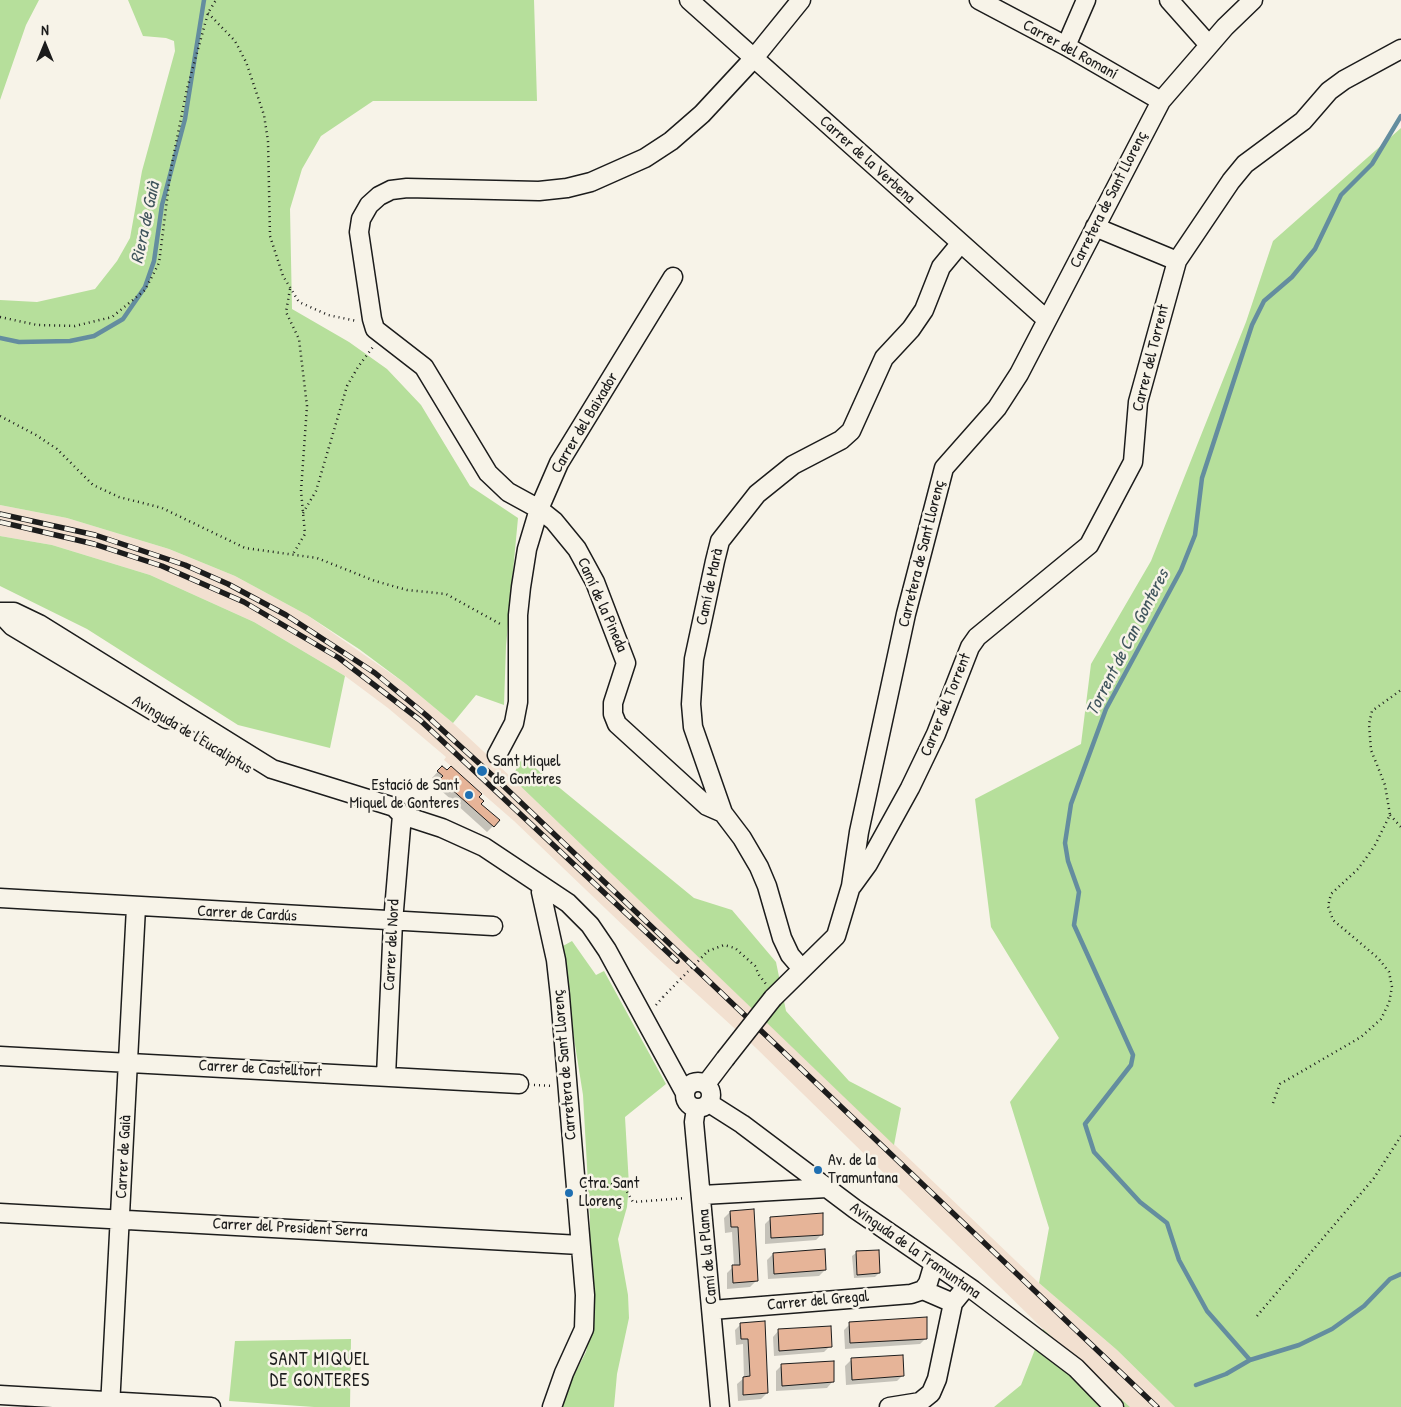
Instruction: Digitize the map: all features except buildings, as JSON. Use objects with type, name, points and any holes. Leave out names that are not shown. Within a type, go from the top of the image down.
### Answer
[{"type":"street","name":"Carrer de la Verbena","points":[[689,0],[1046,319]]},
{"type":"street","points":[[382,337],[375,329],[372,319],[359,232],[361,219],[369,205],[379,196],[391,190],[407,188],[539,191],[567,188],[591,182],[645,158],[671,141],[702,114],[754,58],[801,0]]},
{"type":"street","name":"Carrer del Romaní","points":[[979,0],[1066,46],[1161,101]]},
{"type":"street","points":[[1066,46],[1086,0]]},
{"type":"street","points":[[1169,0],[1209,45]]},
{"type":"street","name":"Carretera de Sant Llorenç","points":[[695,1086],[725,1058],[775,995],[836,936],[851,886],[859,832],[906,614],[944,468],[997,408],[1019,374],[1161,101],[1209,45],[1253,0]]},
{"type":"street","name":"Carrer del Torrent","points":[[851,886],[868,864],[910,788],[936,734],[970,647],[978,637],[1089,545],[1133,462],[1138,402],[1149,355],[1177,261],[1231,180],[1246,164],[1302,121],[1330,91],[1344,80],[1401,49]]},
{"type":"street","points":[[1095,227],[1177,261]]},
{"type":"street","name":"Camí de Marà","points":[[802,969],[790,955],[782,938],[767,886],[759,867],[742,838],[723,813],[693,727],[691,704],[694,659],[720,541],[741,512],[774,479],[793,465],[841,440],[850,431],[884,358],[916,322],[928,301],[941,267],[960,244]]},
{"type":"street","name":"Carrer del Baixador","points":[[497,756],[514,723],[518,702],[518,625],[527,549],[539,509],[559,463],[673,277]]},
{"type":"street","name":"Camí de la Pineda","points":[[382,337],[424,367],[488,473],[508,492],[539,509],[564,532],[577,549],[595,582],[624,653],[626,663],[613,703],[613,714],[617,724],[707,806],[723,813]]},
{"type":"street","name":"Avinguda de l'Eucaliptus","points":[[0,613],[14,612],[39,624],[272,769],[394,807],[402,815],[442,828],[484,847],[543,886]]},
{"type":"street","name":"Carrer del Nord","points":[[386,1076],[393,922],[402,815]]},
{"type":"street","points":[[543,886],[568,903],[590,925],[606,950],[660,1048],[695,1086],[688,1102],[702,1106]]},
{"type":"street","name":"Carretera de Sant Llorenç","points":[[543,886],[541,892],[556,960],[585,1295],[584,1328],[564,1373],[552,1407]]},
{"type":"street","name":"Carrer de Cardús","points":[[0,898],[136,908],[493,926]]},
{"type":"street","name":"Carrer de Gaià","points":[[110,1404],[136,908]]},
{"type":"street","name":"Carrer de Castelltort","points":[[0,1056],[520,1084]]},
{"type":"street","name":"Camí de la Plana","points":[[695,1086],[712,1093],[702,1106],[694,1122],[720,1407]]},
{"type":"street","name":"Avinguda de la Tramuntana","points":[[702,1106],[742,1124],[827,1188],[967,1286],[1076,1368],[1114,1407]]},
{"type":"street","points":[[773,1190],[781,1184],[786,1176],[781,1154]]},
{"type":"street","points":[[702,1195],[827,1188]]},
{"type":"street","name":"Carrer del President Serra","points":[[0,1213],[121,1218],[580,1245]]},
{"type":"street","points":[[934,1263],[928,1283],[923,1290],[953,1303]]},
{"type":"street","points":[[889,1407],[920,1402],[930,1392],[937,1379],[953,1303],[967,1286]]},
{"type":"street","name":"Carrer del Gregal","points":[[712,1310],[911,1294],[923,1290]]},
{"type":"street","points":[[0,1395],[110,1404],[210,1407]]},
{"type":"path","points":[[0,317],[37,325],[75,326],[112,317],[130,305],[146,290],[159,263],[171,168],[189,81],[208,13],[216,0]]},
{"type":"path","points":[[208,13],[234,41],[246,62],[259,97],[268,141],[270,236],[283,276],[299,302],[328,315],[353,321],[372,319]]},
{"type":"path","points":[[290,289],[286,312],[299,339],[307,406],[301,491],[305,534],[293,554]]},
{"type":"path","points":[[303,513],[316,491],[347,386],[358,367],[382,337]]},
{"type":"path","points":[[0,416],[36,435],[57,449],[93,485],[119,497],[162,508],[245,548],[317,558],[375,581],[407,590],[446,594],[494,622],[518,625]]},
{"type":"path","points":[[1401,690],[1372,711],[1369,724],[1371,750],[1385,785],[1390,815],[1401,827]]},
{"type":"path","points":[[1272,1103],[1280,1084],[1361,1037],[1381,1019],[1389,1003],[1392,987],[1389,972],[1378,958],[1333,920],[1328,906],[1330,894],[1358,868],[1374,847],[1390,815]]},
{"type":"path","points":[[663,997],[708,951],[724,945],[735,948],[755,966],[759,975],[775,995]]},
{"type":"path","points":[[520,1084],[567,1087]]},
{"type":"path","points":[[1257,1316],[1374,1178],[1401,1136]]},
{"type":"path","points":[[591,1186],[606,1184],[623,1185],[634,1202],[672,1200],[702,1195]]},
{"type":"shaded area","points":[[0,505],[67,518],[169,549],[235,576],[307,615],[406,684],[453,723],[512,778],[1039,1283],[1117,1350],[1175,1407],[1130,1407],[1043,1329],[755,1047],[654,955],[514,821],[444,760],[446,757],[388,708],[345,676],[254,622],[150,575],[52,545],[0,536]]},
{"type":"green space","points":[[0,0],[39,0],[26,25],[0,100]]},
{"type":"green space","points":[[128,0],[534,0],[537,101],[373,101],[321,136],[302,169],[290,209],[292,309],[349,342],[387,369],[421,405],[470,486],[518,518],[506,646],[504,705],[476,695],[453,723],[406,684],[359,649],[307,615],[235,576],[169,549],[67,518],[0,505],[0,300],[37,302],[95,289],[117,261],[130,238],[142,171],[175,51],[174,41],[166,38],[143,36]]},
{"type":"green space","points":[[1401,128],[1401,1407],[1175,1407],[1117,1350],[1039,1283],[1049,1228],[1010,1102],[1059,1038],[991,927],[975,799],[1081,744],[1091,664],[1151,561],[1246,322],[1273,241]]},
{"type":"green space","points":[[0,536],[52,545],[150,575],[254,622],[345,676],[330,748],[238,725],[87,629],[0,586]]},
{"type":"green space","points":[[522,757],[694,898],[732,910],[776,962],[786,1011],[849,1081],[901,1108],[894,1145],[512,778]]},
{"type":"green space","points":[[572,941],[596,975],[604,971],[666,1084],[625,1117],[629,1185],[627,1207],[618,1239],[628,1295],[629,1318],[617,1374],[614,1407],[561,1407],[565,1392],[586,1352],[590,1332],[590,1220],[583,1095],[561,957],[563,946]]},
{"type":"green space","points":[[1043,1329],[1130,1407],[994,1407],[1021,1385]]},
{"type":"green space","points":[[351,1339],[350,1407],[314,1407],[229,1401],[235,1341]]},
{"type":"waterway","name":"Riera de Gaià","points":[[0,338],[19,342],[70,341],[94,336],[123,319],[145,287],[154,261],[162,205],[185,119],[204,0]]},
{"type":"waterway","name":"Torrent de Can Gonteres","points":[[1250,1360],[1207,1311],[1179,1260],[1167,1223],[1140,1202],[1094,1152],[1085,1124],[1131,1065],[1133,1055],[1074,925],[1079,892],[1068,861],[1065,843],[1071,804],[1106,709],[1181,570],[1195,535],[1202,478],[1252,325],[1264,301],[1292,277],[1315,249],[1341,195],[1372,164],[1401,116]]},
{"type":"waterway","points":[[1196,1385],[1226,1374],[1250,1360],[1299,1345],[1332,1329],[1364,1306],[1390,1279],[1401,1274]]},
{"type":"railway","points":[[0,514],[95,535],[185,565],[228,584],[286,615],[375,673],[426,715],[493,776],[1157,1407]]},
{"type":"railway","points":[[0,522],[94,544],[162,566],[244,602],[339,658],[420,720],[677,961]]},
{"type":"place","name":"Sant Miquel de Gonteres","points":[[482,771]]},
{"type":"place","name":"Estació de Sant Miquel de Gonteres","points":[[469,795]]},
{"type":"place","name":"Av. de la Tramuntana","points":[[818,1170]]},
{"type":"place","name":"Ctra. Sant Llorenç","points":[[569,1193]]},
{"type":"district","name":"SANT MIQUEL DE GONTERES","points":[[320,1370]]}]
